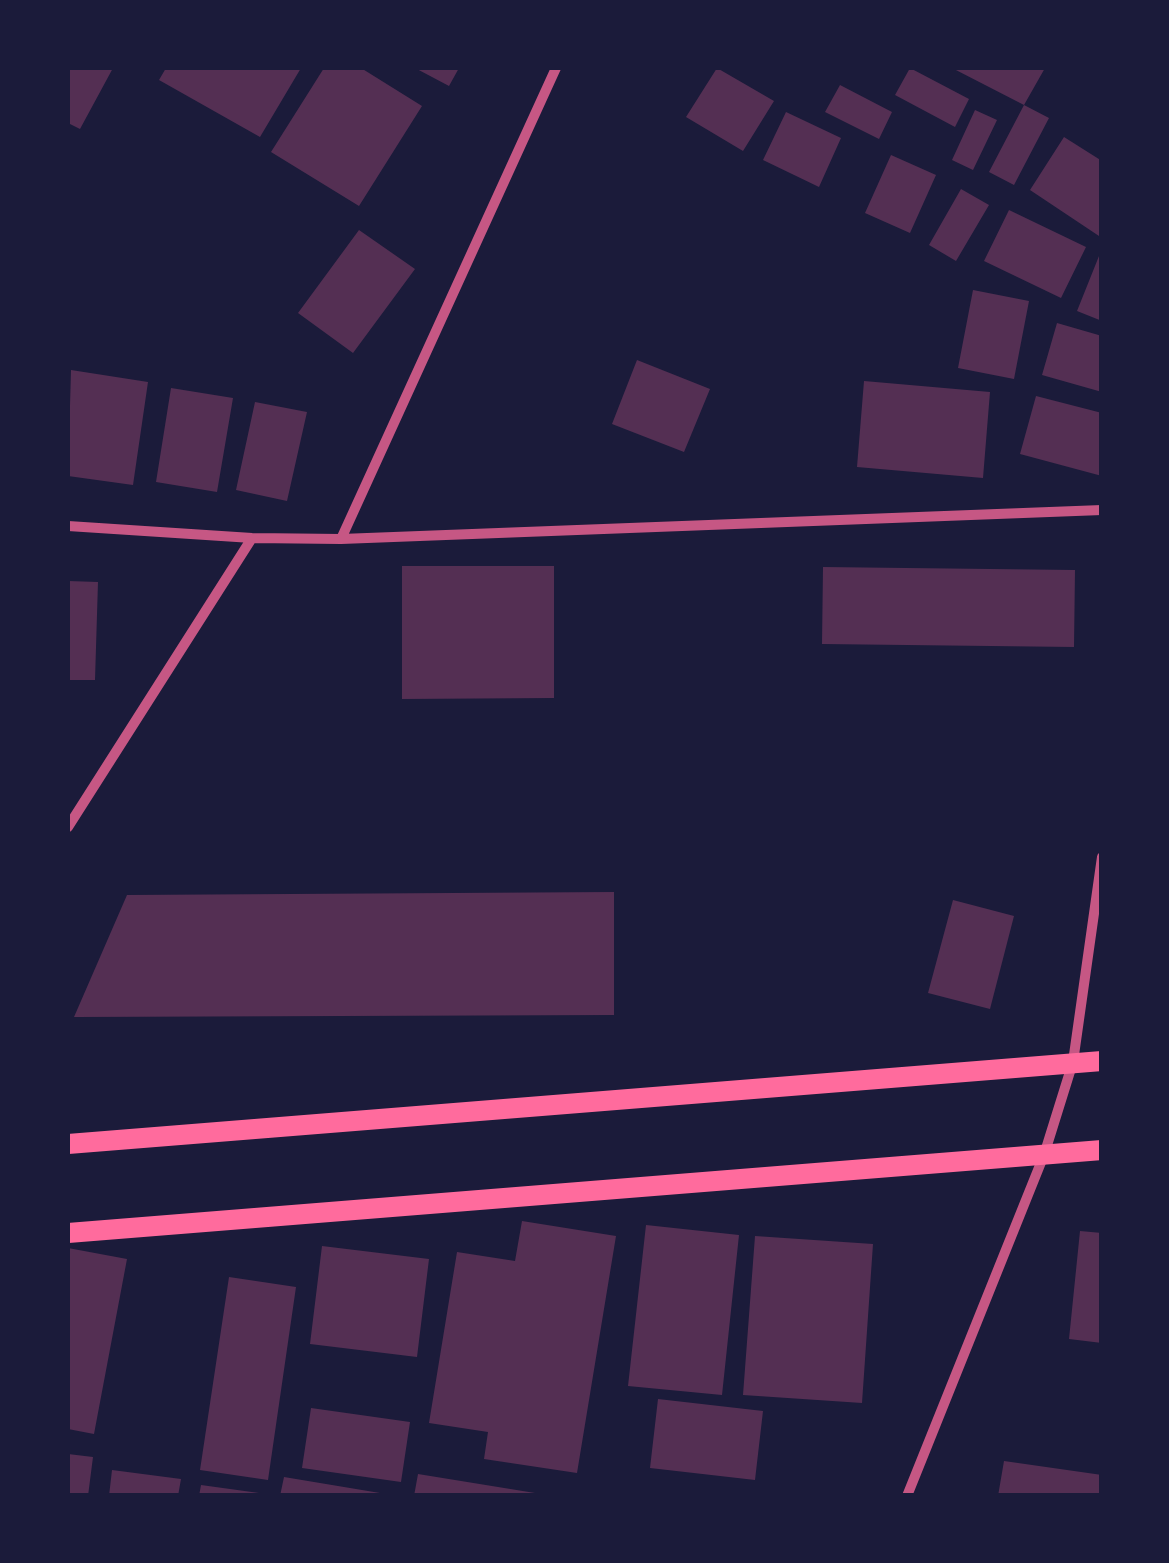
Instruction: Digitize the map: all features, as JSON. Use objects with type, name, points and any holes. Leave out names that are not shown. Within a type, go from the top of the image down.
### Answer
[{"type":"main road","points":[[68,1144],[1102,1062]]},
{"type":"main road","points":[[68,1233],[1102,1150]]},
{"type":"street","points":[[341,539],[556,68]]},
{"type":"street","points":[[68,526],[252,538],[341,539],[1102,510]]},
{"type":"street","points":[[68,827],[252,538]]},
{"type":"street","points":[[907,1496],[1044,1155],[1073,1062],[1102,857]]},
{"type":"building","points":[[68,68],[113,68],[80,129],[68,123]]},
{"type":"building","points":[[166,68],[301,68],[260,137],[159,80]]},
{"type":"building","points":[[324,68],[361,68],[422,106],[359,206],[271,152]]},
{"type":"building","points":[[415,68],[459,68],[449,86]]},
{"type":"building","points":[[717,68],[774,101],[743,151],[686,117]]},
{"type":"building","points":[[910,68],[969,99],[955,127],[895,95]]},
{"type":"building","points":[[952,68],[1045,68],[1024,105]]},
{"type":"building","points":[[840,85],[892,112],[879,139],[825,112]]},
{"type":"building","points":[[1024,105],[1049,118],[1014,185],[989,172]]},
{"type":"building","points":[[975,110],[997,120],[973,170],[952,160]]},
{"type":"building","points":[[786,112],[841,138],[819,187],[763,160]]},
{"type":"building","points":[[1064,137],[1102,161],[1099,236],[1030,190]]},
{"type":"building","points":[[891,155],[936,175],[910,233],[865,213]]},
{"type":"building","points":[[961,189],[989,205],[956,261],[929,245]]},
{"type":"building","points":[[1009,210],[1086,247],[1061,298],[984,261]]},
{"type":"building","points":[[359,230],[415,269],[353,353],[298,313]]},
{"type":"building","points":[[1102,251],[1102,321],[1077,311]]},
{"type":"building","points":[[973,290],[1029,301],[1014,379],[958,368]]},
{"type":"building","points":[[1057,323],[1102,336],[1102,392],[1042,375]]},
{"type":"building","points":[[637,360],[710,389],[684,452],[612,424]]},
{"type":"building","points":[[71,370],[148,382],[133,485],[68,476]]},
{"type":"building","points":[[864,381],[990,392],[983,478],[857,467]]},
{"type":"building","points":[[171,388],[233,398],[217,492],[156,482]]},
{"type":"building","points":[[1036,396],[1102,413],[1102,476],[1020,454]]},
{"type":"building","points":[[255,402],[307,412],[287,501],[236,490]]},
{"type":"building","points":[[402,566],[554,566],[554,698],[402,699]]},
{"type":"building","points":[[823,567],[1075,570],[1074,647],[822,644]]},
{"type":"building","points":[[68,581],[98,582],[95,680],[68,680]]},
{"type":"building","points":[[614,892],[614,1015],[74,1017],[127,895]]},
{"type":"building","points":[[953,900],[1014,916],[990,1009],[928,993]]},
{"type":"building","points":[[522,1221],[616,1236],[577,1473],[484,1459],[488,1432],[429,1423],[457,1252],[515,1261]]},
{"type":"building","points":[[646,1225],[739,1235],[722,1395],[628,1386]]},
{"type":"building","points":[[1080,1231],[1102,1233],[1102,1343],[1069,1339]]},
{"type":"building","points":[[755,1236],[873,1244],[862,1403],[743,1395]]},
{"type":"building","points":[[322,1246],[429,1259],[417,1357],[310,1344]]},
{"type":"building","points":[[68,1248],[127,1259],[94,1434],[68,1429]]},
{"type":"building","points":[[229,1277],[296,1287],[268,1480],[200,1470]]},
{"type":"building","points":[[658,1399],[763,1411],[755,1480],[650,1468]]},
{"type":"building","points":[[311,1408],[410,1422],[401,1482],[302,1468]]},
{"type":"building","points":[[68,1454],[93,1457],[88,1496],[68,1496]]},
{"type":"building","points":[[1004,1461],[1102,1475],[1102,1496],[998,1496]]},
{"type":"building","points":[[112,1470],[181,1479],[178,1496],[109,1496]]},
{"type":"building","points":[[418,1474],[535,1493],[535,1496],[414,1496]]},
{"type":"building","points":[[284,1477],[380,1493],[280,1496]]},
{"type":"building","points":[[201,1485],[259,1493],[259,1496],[199,1496]]}]
